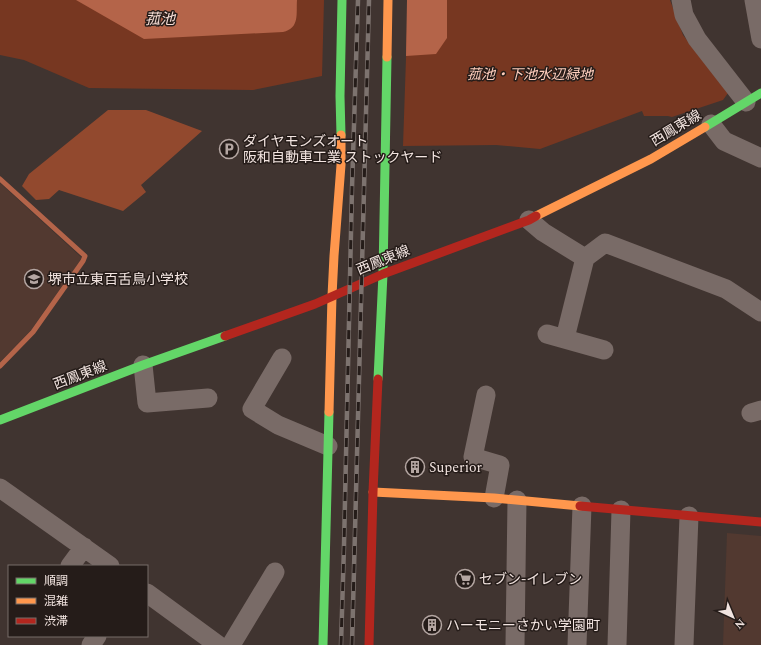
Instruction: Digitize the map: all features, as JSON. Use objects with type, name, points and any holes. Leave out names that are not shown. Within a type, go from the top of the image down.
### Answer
[{"type":"street","points":[[323,645],[332,296],[341,165],[340,96],[342,0]]},
{"type":"street","points":[[369,645],[373,492],[382,274],[388,0]]},
{"type":"street","points":[[681,0],[684,14],[697,39],[754,98]]},
{"type":"street","points":[[754,0],[761,39]]},
{"type":"street","name":"西鳳東線","points":[[0,420],[143,365],[315,304],[382,274],[529,220],[651,159],[754,98]]},
{"type":"street","points":[[710,124],[724,141],[761,158]]},
{"type":"street","points":[[529,220],[543,232],[585,258]]},
{"type":"street","points":[[604,350],[556,336],[585,258],[605,243],[726,289],[761,312]]},
{"type":"street","points":[[282,358],[252,409],[278,425],[328,446]]},
{"type":"street","points":[[143,365],[147,403],[208,398]]},
{"type":"street","points":[[486,394],[472,457],[500,465],[494,498]]},
{"type":"street","points":[[0,488],[109,565]]},
{"type":"street","points":[[373,492],[494,498],[761,522]]},
{"type":"street","points":[[515,645],[517,500]]},
{"type":"street","points":[[577,645],[582,506]]},
{"type":"street","points":[[617,645],[621,510]]},
{"type":"street","points":[[684,645],[689,516]]},
{"type":"street","points":[[71,565],[84,547]]},
{"type":"street","points":[[231,645],[275,572]]},
{"type":"street","points":[[148,594],[218,645]]},
{"type":"shaded area","points":[[108,110],[146,110],[202,131],[141,185],[146,192],[123,211],[59,190],[49,199],[36,200],[22,186],[29,174]]},
{"type":"shaded area","name":"堺市立東百舌鳥小学校","points":[[0,183],[82,258],[31,330],[0,362]]},
{"type":"shaded area","points":[[727,533],[761,536],[761,645],[723,645]]},
{"type":"green space","points":[[0,0],[324,0],[322,76],[253,90],[89,88],[24,60],[0,55]]},
{"type":"green space","name":"菰池・下池水辺緑地","points":[[408,0],[670,0],[683,35],[728,93],[723,100],[672,117],[644,116],[642,111],[540,149],[496,145],[403,146]]},
{"type":"water","name":"菰池","points":[[76,0],[297,0],[297,15],[295,24],[283,32],[144,39]]},
{"type":"water","points":[[407,0],[447,0],[447,38],[436,54],[406,56]]},
{"type":"waterway","points":[[0,179],[85,256],[33,332],[0,366]]},
{"type":"railway","points":[[341,645],[358,0]]},
{"type":"railway","points":[[352,645],[369,0]]},
{"type":"traffic: fast","points":[[341,135],[340,96],[342,0]]},
{"type":"traffic: fast","points":[[378,379],[383,274],[387,57]]},
{"type":"traffic: fast","points":[[705,127],[761,93]]},
{"type":"traffic: fast","points":[[0,420],[143,365],[225,336]]},
{"type":"traffic: fast","points":[[323,645],[329,412]]},
{"type":"traffic: slow","points":[[387,57],[388,0]]},
{"type":"traffic: slow","points":[[536,216],[651,159],[705,127]]},
{"type":"traffic: slow","points":[[329,412],[332,296],[341,165],[341,135]]},
{"type":"traffic: slow","points":[[373,492],[494,498],[580,506]]},
{"type":"traffic: jam","points":[[225,336],[315,304],[383,274],[529,220],[536,216]]},
{"type":"traffic: jam","points":[[369,645],[378,379]]},
{"type":"traffic: jam","points":[[580,506],[761,522]]},
{"type":"place","name":"ダイヤモンズオート 阪和自動車工業 ストックヤード","points":[[229,149]]},
{"type":"place","name":"堺市立東百舌鳥小学校","points":[[34,279]]},
{"type":"place","name":"Superior","points":[[415,467]]},
{"type":"place","name":"セブン-イレブン","points":[[465,579]]},
{"type":"place","name":"ハーモニーさかい学園町","points":[[432,625]]}]
